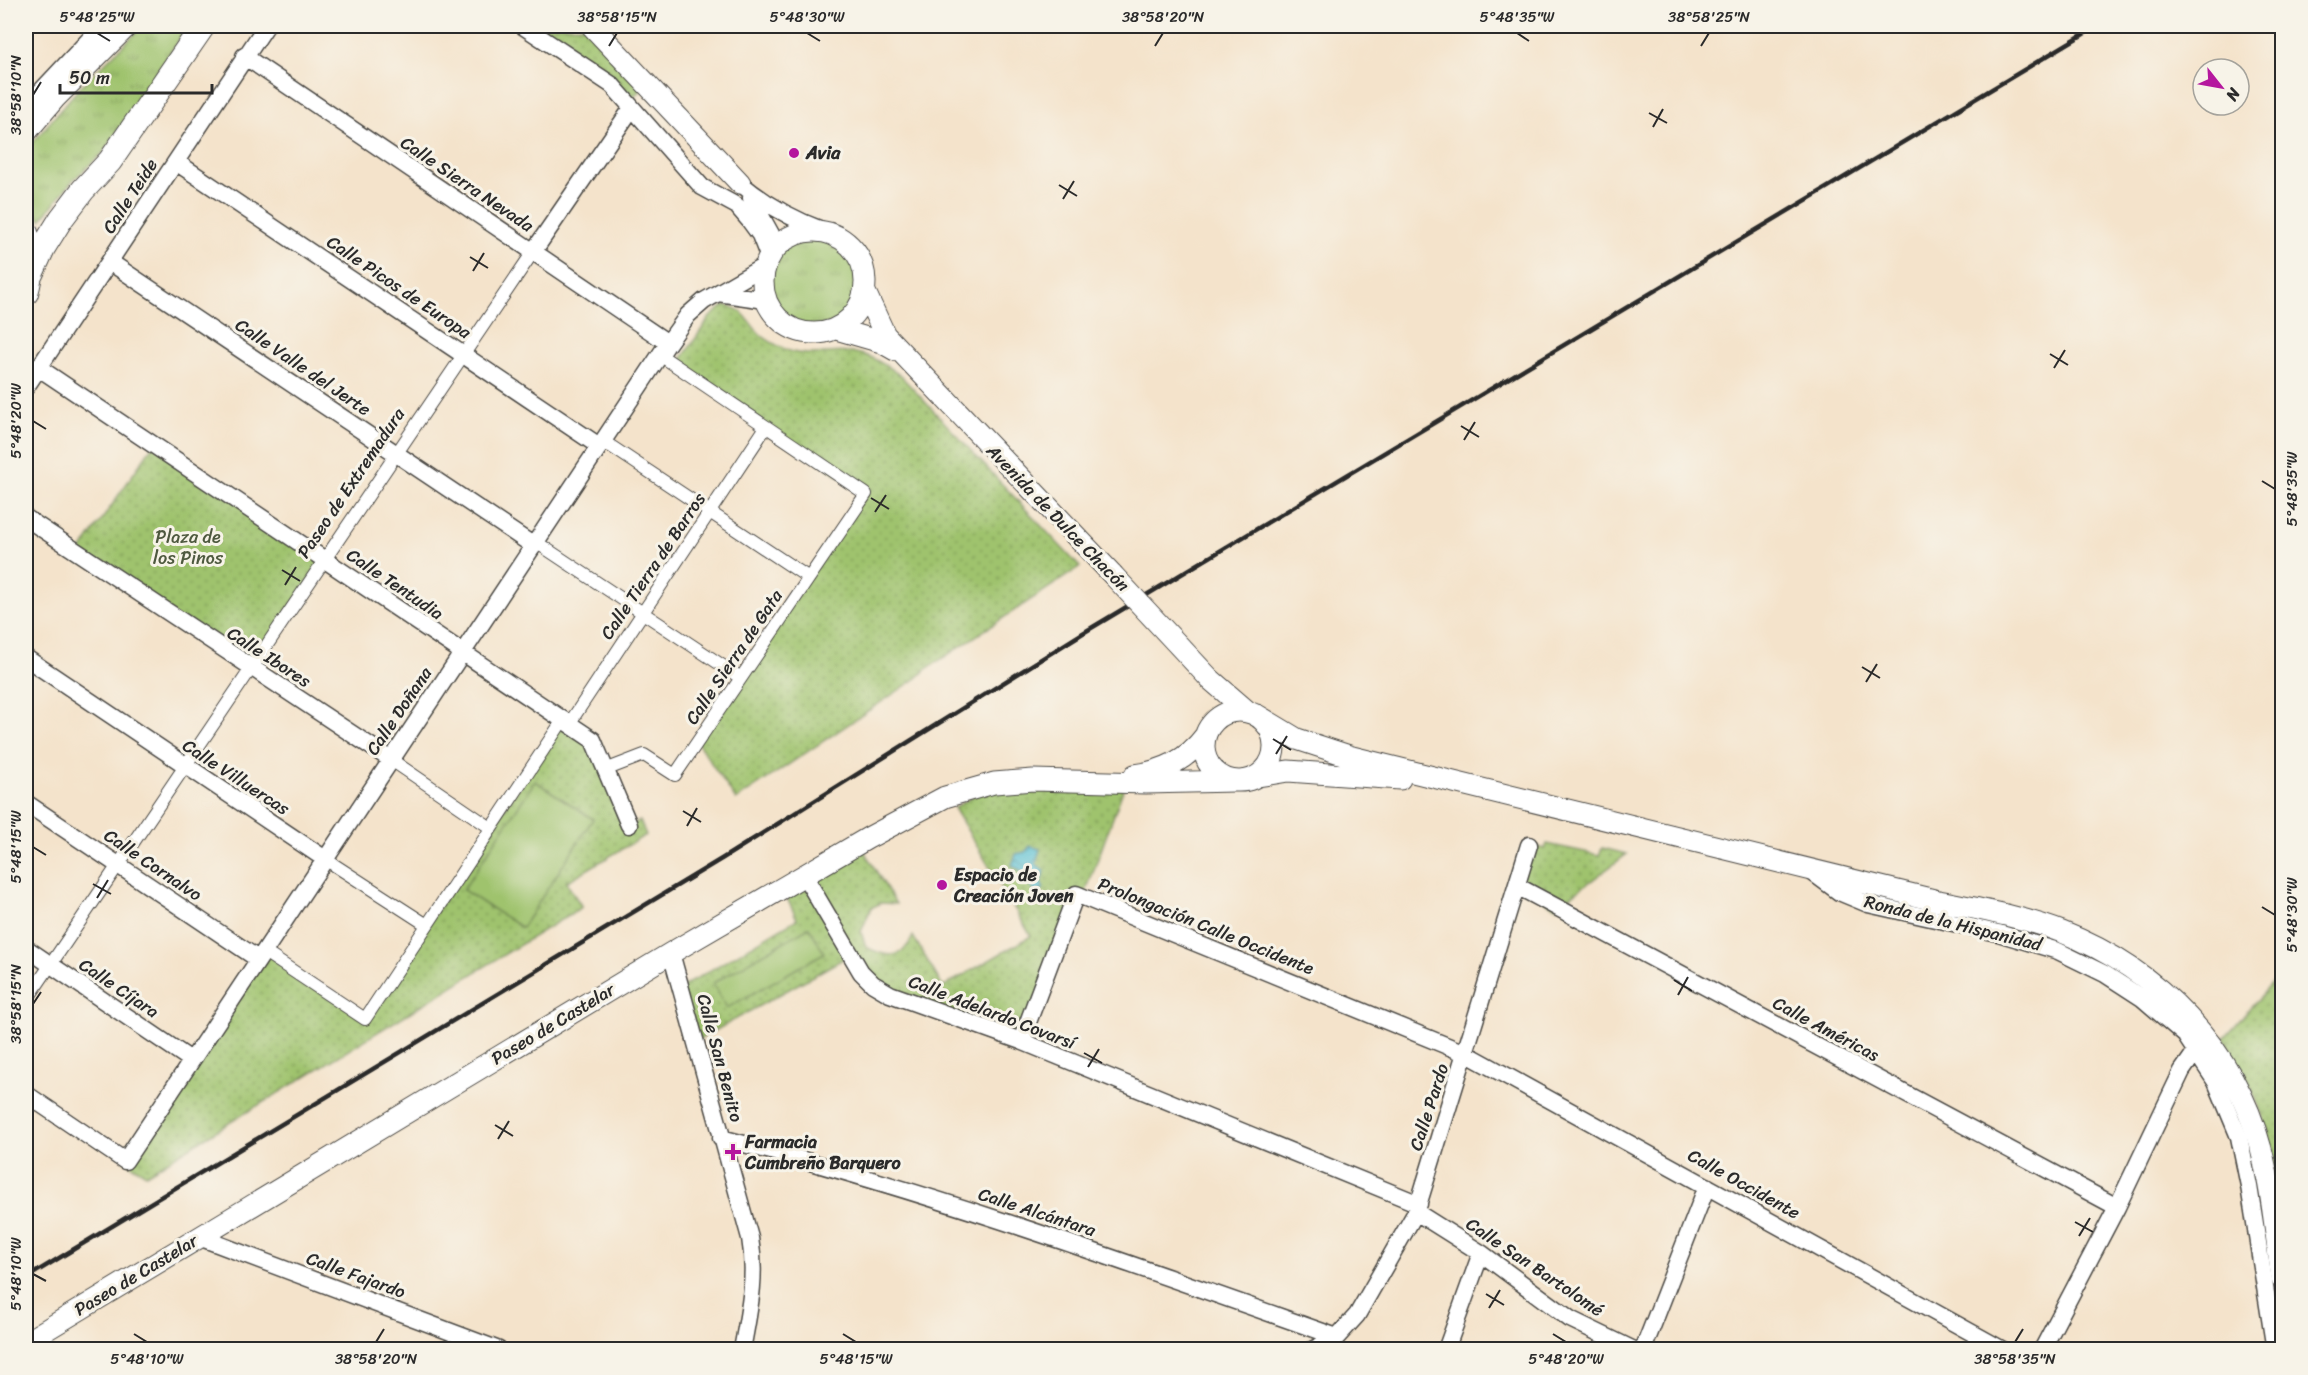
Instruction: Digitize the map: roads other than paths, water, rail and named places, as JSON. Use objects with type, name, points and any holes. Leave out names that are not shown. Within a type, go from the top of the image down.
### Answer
[{"type":"main road","points":[[26,130],[54,96],[125,26]]},
{"type":"main road","points":[[28,284],[43,248],[61,219],[110,161],[203,26]]},
{"type":"main road","points":[[26,232],[31,254],[28,284]]},
{"type":"street","points":[[26,107],[102,26]]},
{"type":"street","name":"Calle Teide","points":[[26,387],[266,26]]},
{"type":"street","points":[[523,26],[612,85],[702,187],[736,206],[749,220],[760,235],[769,258]]},
{"type":"street","points":[[592,26],[740,183],[759,208],[771,234],[763,290],[777,318],[790,328],[805,333],[820,333],[836,329],[849,320],[859,307],[864,292],[865,276],[861,260],[851,247],[839,237],[793,220],[765,204],[740,183]]},
{"type":"street","name":"Calle Sierra Nevada","points":[[244,56],[533,252],[664,349]]},
{"type":"street","name":"Paseo de Extremadura","points":[[26,1001],[630,105],[648,84]]},
{"type":"street","name":"Calle Picos de Europa","points":[[176,162],[601,443]]},
{"type":"street","points":[[769,258],[792,236],[808,231],[824,231]]},
{"type":"street","name":"Calle Doñana","points":[[26,1095],[125,1161],[390,759],[688,315],[769,258]]},
{"type":"street","name":"Calle Valle del Jerte","points":[[110,262],[535,544]]},
{"type":"street","name":"Avenida de Dulce Chacón","points":[[864,292],[885,335],[1210,679],[1252,713]]},
{"type":"street","points":[[717,293],[732,293],[766,300]]},
{"type":"street","name":"Avenida de Dulce Chacón","points":[[836,329],[881,342],[906,357]]},
{"type":"street","points":[[664,349],[766,427]]},
{"type":"street","name":"Calle Tentudia","points":[[39,368],[593,740],[629,825]]},
{"type":"street","name":"Calle Sierra de Gata","points":[[605,770],[644,755],[675,775],[866,494],[766,427]]},
{"type":"street","name":"Calle Tierra de Barros","points":[[261,955],[365,1019],[492,828],[643,613],[766,427]]},
{"type":"street","points":[[601,443],[809,578]]},
{"type":"street","name":"Calle Ibores","points":[[26,518],[492,828]]},
{"type":"street","points":[[535,544],[741,678]]},
{"type":"street","name":"Calle Villuercas","points":[[26,658],[185,767],[427,925]]},
{"type":"street","points":[[1207,731],[1227,712],[1252,713],[1266,723],[1275,745],[1267,768],[1258,776],[1234,781],[1222,777],[1210,765],[1203,748],[1207,731],[1210,679]]},
{"type":"street","name":"Ronda de la Hispanidad","points":[[1252,713],[1297,739],[1352,757],[1934,900],[1999,913],[2062,932],[2117,959],[2142,975],[2166,995],[2206,1035],[2230,1073],[2248,1112],[2261,1149],[2283,1279]]},
{"type":"street","name":"Paseo de Castelar","points":[[1105,780],[1153,772],[1179,762],[1194,750],[1207,731]]},
{"type":"street","name":"Ronda de la Hispanidad","points":[[1258,776],[1288,771],[1469,785]]},
{"type":"street","name":"Paseo de Castelar","points":[[26,1342],[671,953],[804,875],[945,797],[994,783],[1105,780],[1146,783],[1234,781]]},
{"type":"street","name":"Calle Cornalvo","points":[[26,803],[261,955]]},
{"type":"street","name":"Calle Pardo","points":[[1312,1350],[1337,1336],[1357,1316],[1418,1208],[1467,1054],[1529,845]]},
{"type":"street","name":"Ronda de la Hispanidad","points":[[1804,867],[1839,892],[1868,904],[1998,933],[2058,951],[2105,974],[2142,998],[2185,1035],[2216,1082],[2239,1137],[2275,1350]]},
{"type":"street","name":"Calle Adelardo Covarsí","points":[[804,875],[861,972],[873,984],[890,994],[1021,1041],[1418,1208]]},
{"type":"street","name":"Calle Américas","points":[[1517,886],[2117,1207]]},
{"type":"street","name":"Prolongación Calle Occidente","points":[[1021,1041],[1076,894],[1467,1054]]},
{"type":"street","name":"Calle Cíjara","points":[[26,948],[191,1060]]},
{"type":"street","name":"Calle San Benito","points":[[671,953],[755,1264],[754,1285],[742,1350]]},
{"type":"street","points":[[2042,1350],[2117,1207],[2182,1071],[2196,1051]]},
{"type":"street","name":"Calle Occidente","points":[[1467,1054],[2003,1350]]},
{"type":"street","name":"Calle Alcántara","points":[[721,1138],[871,1178],[1055,1238],[1337,1336]]},
{"type":"street","points":[[1643,1350],[1707,1186]]},
{"type":"street","name":"Calle San Bartolomé","points":[[1418,1208],[1570,1319],[1634,1350]]},
{"type":"street","name":"Calle Fajardo","points":[[199,1237],[499,1350]]},
{"type":"street","points":[[1446,1350],[1480,1253]]},
{"type":"water","points":[[1030,846],[1040,849],[1036,864],[1045,871],[1041,883],[1044,888],[1040,892],[1035,892],[1026,881],[1023,872],[1012,865],[1016,854],[1025,852]]},
{"type":"railway","points":[[26,1278],[723,858],[1083,633],[2097,26]]},
{"type":"place","name":"Avia","points":[[794,153]]},
{"type":"place","name":"Espacio de Creación Joven","points":[[942,885]]},
{"type":"place","name":"Farmacia Cumbreño Barquero","points":[[733,1152]]},
{"type":"park label","name":"Plaza de los Pinos","points":[[188,547]]}]
